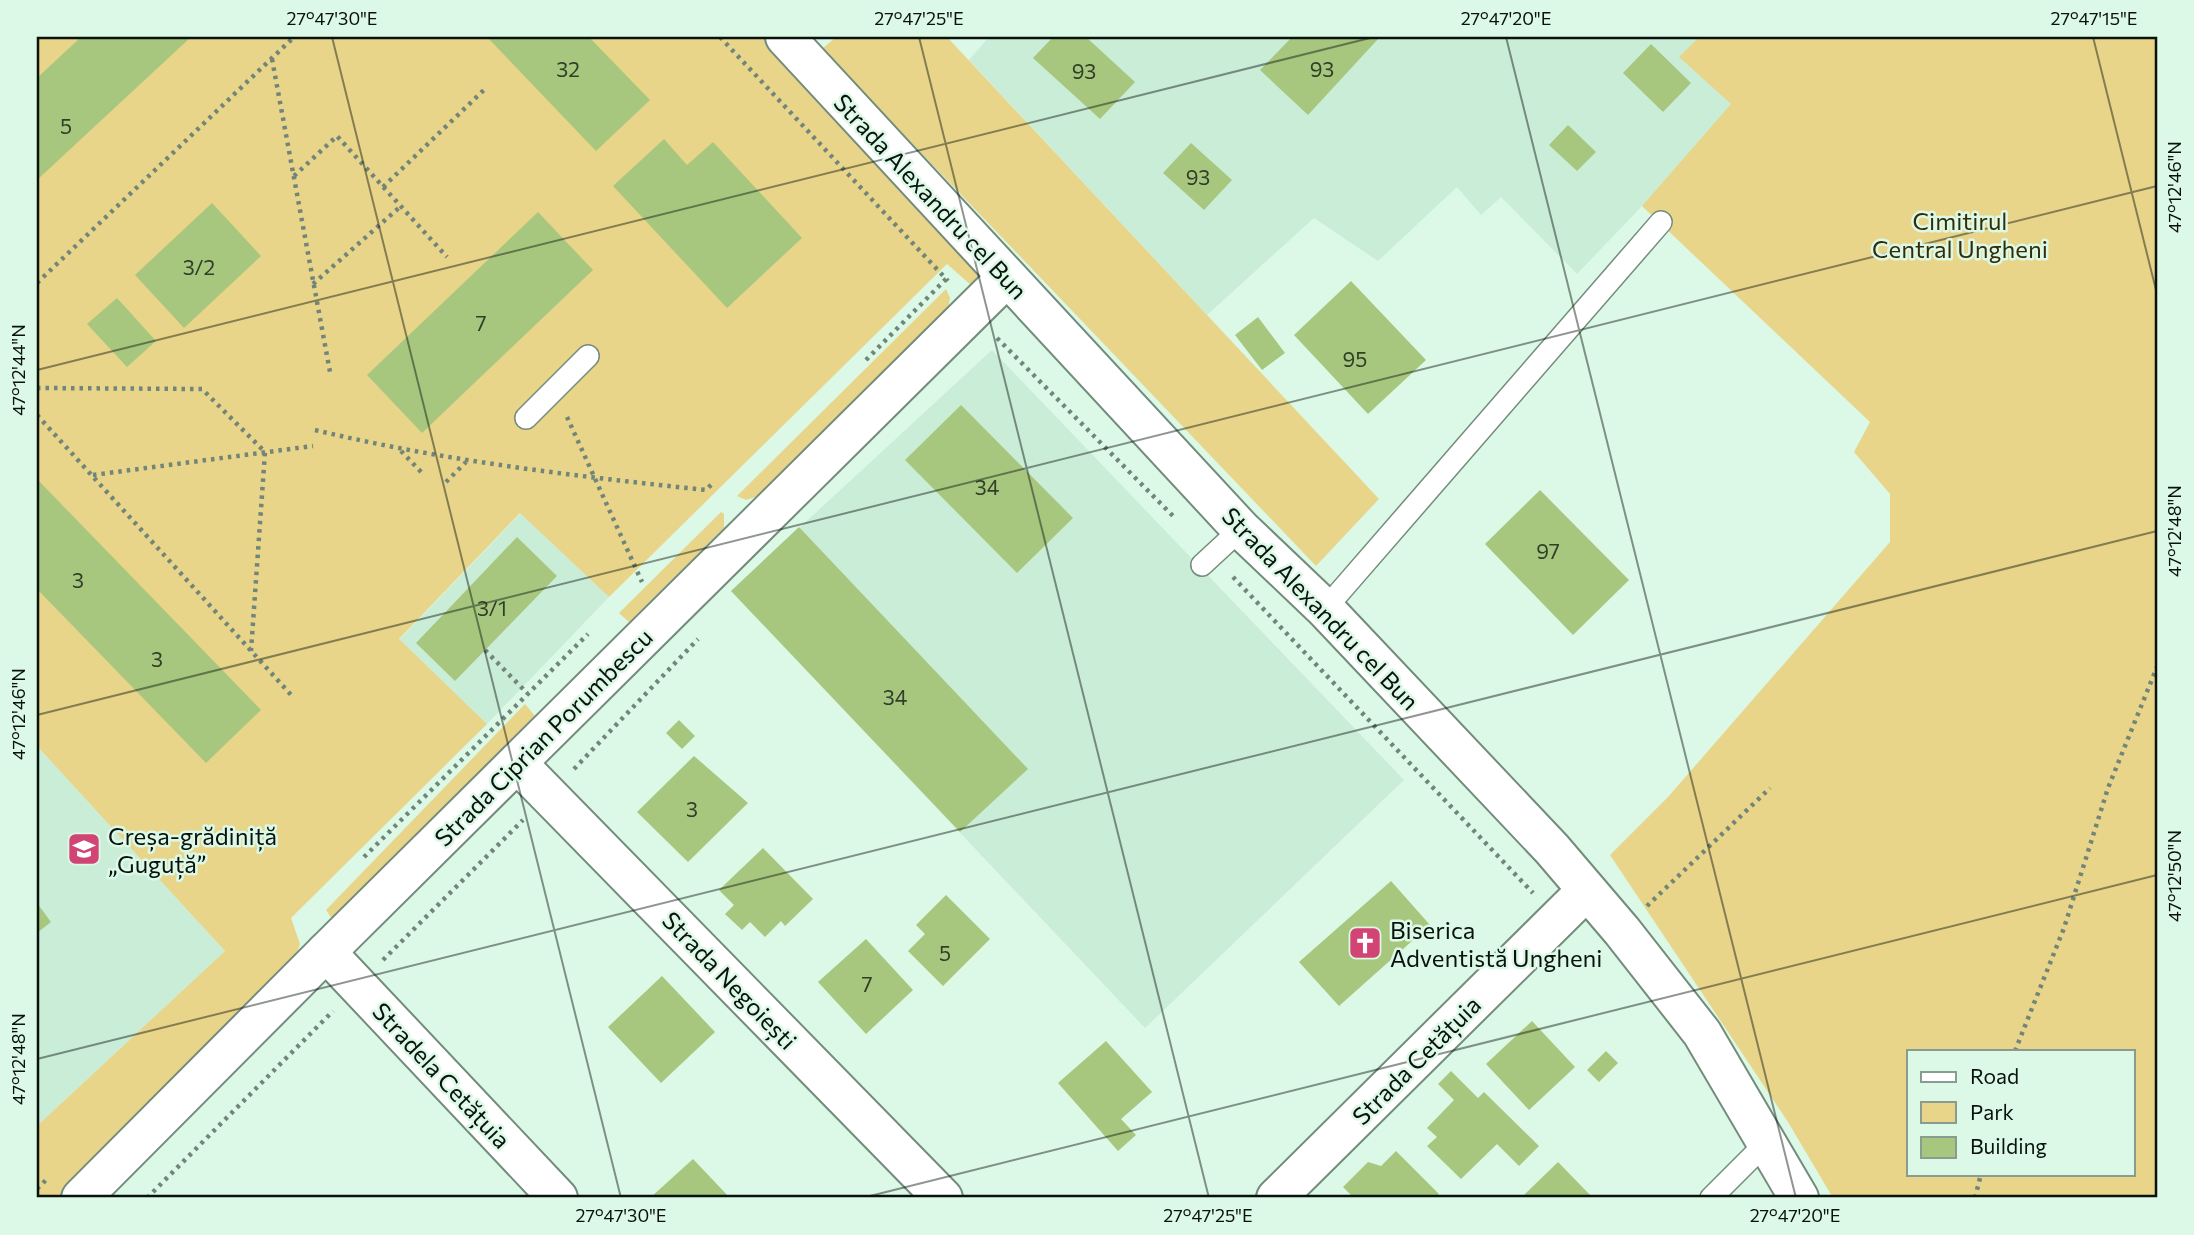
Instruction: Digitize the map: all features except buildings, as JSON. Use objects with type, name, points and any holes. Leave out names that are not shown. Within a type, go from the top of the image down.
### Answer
[{"type":"street","name":"Strada Alexandru cel Bun","points":[[799,42],[1006,278],[1241,529],[1325,609],[1552,849],[1622,931],[1702,1033],[1799,1198]]},
{"type":"street","name":"Strada Ciprian Porumbescu","points":[[82,1198],[326,952],[1006,278]]},
{"type":"street","name":"Strada Negoiești","points":[[517,763],[943,1198]]},
{"type":"street","name":"Strada Cetățuia","points":[[1276,1198],[1586,891]]},
{"type":"street","name":"Stradela Cetățuia","points":[[326,952],[558,1198]]},
{"type":"lane","points":[[1325,609],[1661,222]]},
{"type":"lane","points":[[526,418],[588,356]]},
{"type":"lane","points":[[1207,560],[1241,529]]},
{"type":"lane","points":[[1711,1198],[1767,1142]]},
{"type":"path","points":[[37,283],[293,37]]},
{"type":"path","points":[[720,37],[1207,560],[1558,919]]},
{"type":"path","points":[[272,58],[330,372]]},
{"type":"path","points":[[383,187],[487,86]]},
{"type":"path","points":[[293,176],[337,136],[447,257]]},
{"type":"path","points":[[313,284],[401,206]]},
{"type":"path","points":[[37,388],[202,389],[265,452],[251,651]]},
{"type":"path","points":[[554,390],[642,582]]},
{"type":"path","points":[[37,415],[293,697]]},
{"type":"path","points":[[315,430],[401,450],[594,478],[706,491],[713,483]]},
{"type":"path","points":[[92,475],[313,446]]},
{"type":"path","points":[[401,450],[424,475]]},
{"type":"path","points":[[446,482],[467,461]]},
{"type":"path","points":[[485,650],[527,693]]},
{"type":"path","points":[[2015,1050],[2064,928],[2108,788],[2157,667]]},
{"type":"path","points":[[1622,931],[1770,788]]},
{"type":"path","points":[[1975,1198],[1980,1176]]},
{"type":"shaded area","points":[[989,37],[1699,37],[1680,57],[1732,104],[1642,206],[1577,274],[1501,197],[1481,215],[1457,187],[1378,261],[1314,218],[1207,315],[969,60]]},
{"type":"shaded area","points":[[992,350],[1404,780],[1145,1028],[731,591]]},
{"type":"shaded area","points":[[521,513],[609,597],[487,724],[399,640]]},
{"type":"shaded area","name":"Creșa-grădiniță „Guguță”","points":[[37,746],[225,951],[37,1126]]},
{"type":"green space","points":[[37,37],[764,37],[986,272],[972,286],[947,264],[609,597],[520,513],[399,639],[487,724],[291,918],[300,944],[294,962],[58,1198],[37,1198],[37,1126],[225,951],[37,746]]},
{"type":"green space","points":[[836,37],[947,37],[1379,499],[1316,566],[822,49]]},
{"type":"green space","name":"Cimitirul Central Ungheni","points":[[1699,37],[2157,37],[2157,1198],[1833,1198],[1788,1122],[1610,855],[1668,797],[1890,542],[1890,494],[1854,452],[1870,422],[1642,206],[1731,104],[1679,57]]},
{"type":"green space","points":[[946,289],[950,298],[948,309],[764,494],[746,500],[737,496]]},
{"type":"green space","points":[[721,512],[724,514],[724,528],[629,622],[619,613]]},
{"type":"green space","points":[[525,704],[536,717],[334,922],[326,910]]},
{"type":"place","name":"Creșa-grădiniță „Guguță”","points":[[84,849]]},
{"type":"place","name":"Biserica Adventistă Ungheni","points":[[1365,943]]}]
